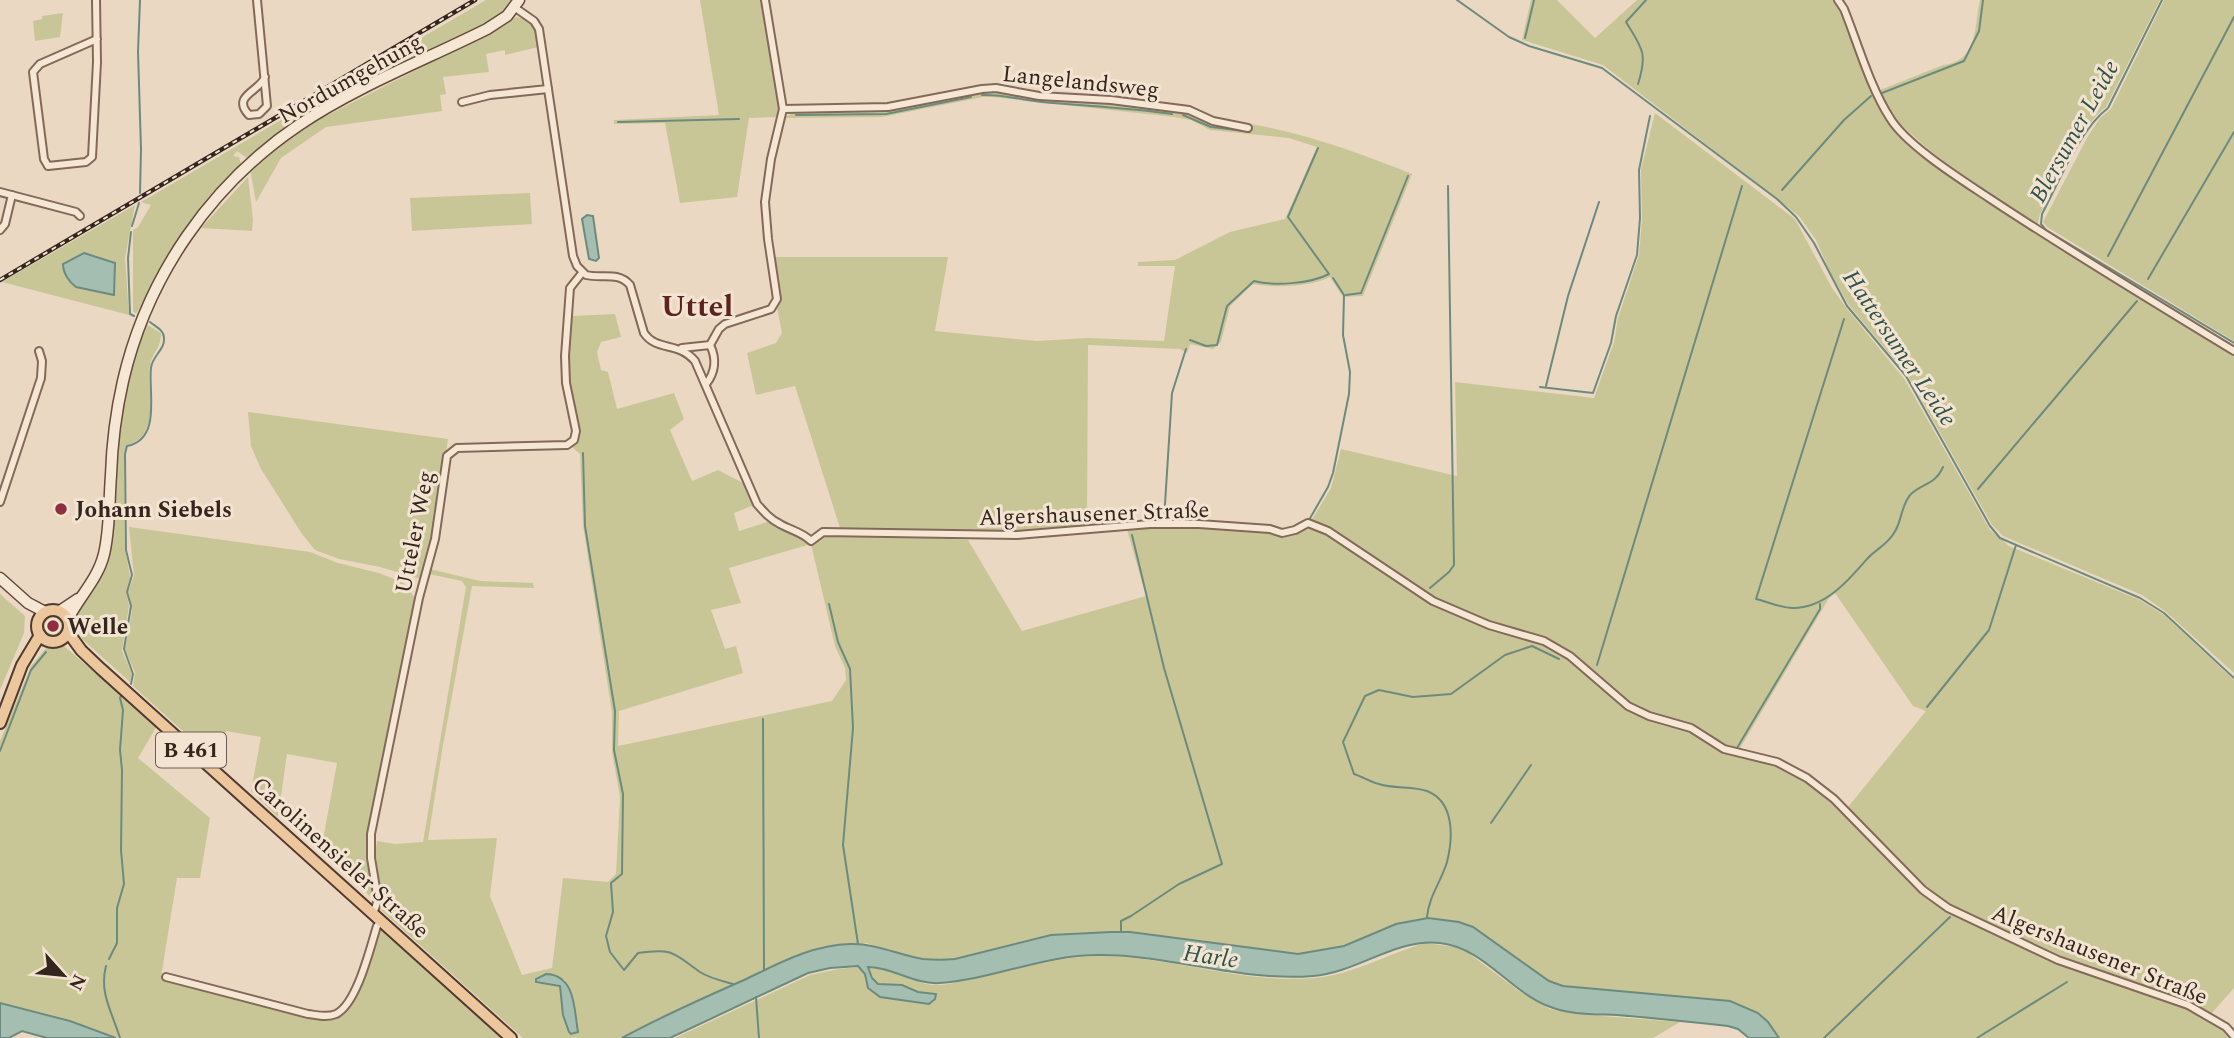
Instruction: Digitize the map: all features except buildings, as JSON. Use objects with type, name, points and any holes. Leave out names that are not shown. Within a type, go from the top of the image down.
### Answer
[{"type":"main road","name":"Nordumgehung","points":[[65,636],[64,615],[95,576],[104,554],[114,433],[130,355],[158,285],[194,225],[230,183],[262,153],[300,125],[339,102],[488,29],[516,4]]},
{"type":"main road","points":[[0,578],[42,615],[64,615]]},
{"type":"main road","points":[[42,615],[37,627],[43,638],[54,642],[65,636]]},
{"type":"main road","name":"Carolinensieler Straße","points":[[65,636],[511,1038]]},
{"type":"main road","points":[[0,723],[27,656],[43,638]]},
{"type":"street","points":[[96,0],[97,39],[97,83],[92,157],[86,162],[48,166],[44,159],[33,72],[40,64],[97,39]]},
{"type":"street","points":[[257,0],[265,77],[267,106],[259,114],[249,114],[244,107],[244,99],[265,77]]},
{"type":"street","points":[[706,384],[712,376],[715,361],[710,345],[719,329],[725,324],[771,309],[776,304],[777,290],[765,202],[771,159],[783,109],[765,0]]},
{"type":"street","points":[[1839,0],[1891,120],[1910,138],[1946,169],[2068,251],[2234,351]]},
{"type":"street","points":[[516,4],[539,29],[573,256],[583,273]]},
{"type":"street","name":"Langelandsweg","points":[[783,109],[888,107],[996,88],[1039,96],[1111,100],[1189,110],[1213,121],[1248,128]]},
{"type":"street","points":[[462,102],[490,95],[548,89]]},
{"type":"street","points":[[0,192],[76,212],[80,216]]},
{"type":"street","points":[[0,230],[5,224],[12,195]]},
{"type":"street","name":"Algershausener Straße","points":[[583,273],[625,279],[630,285],[648,338],[658,344],[680,349],[695,360],[757,504],[781,525],[805,535],[811,541],[823,532],[1017,536],[1150,524],[1270,529],[1282,533],[1308,523],[1328,531],[1433,601],[1489,625],[1544,641],[1570,656],[1628,706],[1649,716],[1691,728],[1724,748],[1777,762],[1807,778],[1834,799],[1923,890],[1948,908],[2058,960],[2188,1004],[2225,1027],[2234,1036]]},
{"type":"street","name":"Utteler Weg","points":[[377,918],[379,900],[370,858],[370,834],[419,598],[435,539],[447,456],[452,449],[457,448],[567,445],[575,440],[576,431],[566,383],[565,356],[570,288],[583,273]]},
{"type":"street","points":[[680,349],[710,345]]},
{"type":"street","points":[[0,502],[41,378],[42,361],[39,351]]},
{"type":"street","points":[[166,976],[308,1014],[337,1014],[351,1000],[377,926],[377,918]]},
{"type":"shaded area","points":[[486,0],[513,0],[491,23],[367,85],[250,160],[237,151],[233,156],[239,157],[241,164],[200,210],[136,314],[133,311],[133,230],[138,227],[151,205],[141,202]]},
{"type":"shaded area","points":[[700,0],[762,0],[780,107],[779,117],[749,118],[737,197],[680,203],[665,123],[614,124],[614,120],[719,115]]},
{"type":"shaded area","points":[[1531,0],[1557,0],[1595,38],[1637,0],[1834,0],[1843,12],[1888,122],[1944,171],[2234,354],[2234,673],[2165,611],[2142,595],[2003,536],[1992,525],[1908,376],[1848,304],[1816,240],[1799,216],[1603,65],[1522,40]]},
{"type":"shaded area","points":[[1980,0],[2160,0],[2106,107],[2096,116],[2069,156],[2040,214],[2037,227],[1947,166],[1893,118],[1880,90],[1963,57],[1973,41]]},
{"type":"shaded area","points":[[2164,0],[2234,0],[2234,341],[2047,227],[2043,222],[2087,138],[2100,118],[2111,109]]},
{"type":"shaded area","points":[[63,13],[60,37],[35,41],[33,21],[42,19],[42,16]]},
{"type":"shaded area","points":[[517,17],[533,27],[540,45],[538,47],[505,55],[505,50],[486,54],[489,72],[443,77],[446,94],[440,95],[442,111],[326,127],[281,158],[256,202],[250,169],[295,133]]},
{"type":"shaded area","points":[[996,91],[1169,110],[1250,130],[1251,124],[1272,128],[1333,145],[1412,174],[1363,296],[1343,297],[1330,277],[1292,286],[1253,284],[1230,306],[1221,342],[1213,349],[1190,344],[1187,353],[1180,349],[1088,345],[1087,527],[1017,534],[840,528],[795,386],[756,395],[747,353],[776,343],[782,333],[777,307],[780,289],[773,257],[948,257],[935,331],[1037,341],[1088,338],[1164,341],[1175,266],[1138,266],[1138,262],[1175,260],[1230,232],[1285,219],[1317,147],[1289,138],[1210,130],[1191,120],[1174,117],[992,97],[882,117],[783,118],[795,112],[886,111]]},
{"type":"shaded area","points":[[1655,113],[1795,219],[1832,288],[1905,380],[1990,530],[2009,546],[2140,600],[2164,615],[2234,680],[2234,988],[2211,1014],[2189,1001],[2062,956],[1947,903],[1926,886],[1848,807],[1926,711],[1913,706],[1835,593],[1829,598],[1739,750],[1726,746],[1692,725],[1652,714],[1630,703],[1571,655],[1546,639],[1490,622],[1434,598],[1331,530],[1311,521],[1331,488],[1341,449],[1457,476],[1455,382],[1594,398],[1614,342],[1618,318],[1639,255],[1642,219],[1641,169]]},
{"type":"shaded area","points":[[248,177],[252,231],[201,228]]},
{"type":"shaded area","points":[[530,193],[532,224],[412,231],[410,198]]},
{"type":"shaded area","points":[[135,205],[125,258],[129,315],[2,282]]},
{"type":"shaded area","points":[[615,314],[621,337],[601,342],[597,352],[601,370],[608,372],[617,409],[674,393],[684,419],[670,430],[692,481],[718,470],[745,484],[754,505],[734,513],[739,531],[770,521],[811,544],[823,537],[904,536],[968,540],[1022,631],[1146,596],[1126,526],[1199,526],[1282,535],[1310,529],[1324,533],[1378,566],[1427,601],[1486,628],[1543,644],[1567,658],[1625,709],[1662,725],[1690,731],[1724,752],[1776,767],[1805,782],[1842,812],[1921,892],[1947,912],[2056,963],[2186,1008],[2233,1038],[1779,1038],[1768,1022],[1563,986],[1549,981],[1473,927],[1444,919],[1428,918],[1382,929],[1344,946],[1298,954],[1130,932],[1051,935],[955,959],[921,959],[866,943],[789,959],[622,1038],[523,1038],[381,910],[376,850],[377,841],[395,844],[423,842],[466,587],[462,581],[429,574],[430,569],[480,581],[533,583],[534,588],[472,586],[428,840],[497,838],[490,896],[522,975],[552,968],[563,878],[608,882],[616,874],[620,797],[612,752],[612,713],[583,525],[580,454],[572,447],[578,440],[579,431],[566,369],[571,316]],"holes":[[[811,544],[835,646],[845,668],[846,680],[832,701],[618,746],[619,711],[743,673],[736,646],[725,649],[711,610],[741,603],[729,568]],[[553,975],[565,980],[568,985],[578,1032],[567,1021],[563,1011],[560,986],[542,983],[540,976]]]},
{"type":"shaded area","points":[[146,324],[161,333],[160,343],[150,365],[149,422],[138,440],[127,445],[124,454],[125,550],[131,581],[126,592],[129,606],[122,651],[132,674],[130,682],[82,639],[76,609],[100,576],[113,524],[121,417],[132,363]]},
{"type":"shaded area","points":[[248,412],[448,439],[435,526],[421,579],[339,559],[315,550],[261,469],[251,446]]},
{"type":"shaded area","points":[[129,527],[310,552],[404,583],[415,598],[368,834],[376,905],[351,875],[321,851],[337,763],[287,754],[278,817],[251,791],[261,737],[226,731],[218,763],[133,686],[135,673],[125,649],[132,611],[128,592],[134,576]]},
{"type":"shaded area","points":[[0,594],[25,616],[24,633],[0,690]]},
{"type":"shaded area","points":[[54,614],[65,621],[66,626],[59,637],[54,638],[43,631],[42,626],[49,615]]},
{"type":"shaded area","points":[[64,646],[157,726],[138,758],[210,818],[200,878],[177,878],[161,977],[306,1015],[337,1016],[353,1001],[380,925],[501,1038],[119,1038],[70,1020],[0,1002],[0,741],[31,666],[46,648]]},
{"type":"shaded area","points":[[1426,943],[1455,947],[1467,952],[1519,991],[1550,1009],[1588,1015],[1680,1022],[1653,1038],[675,1038],[810,975],[839,969],[879,969],[920,982],[940,985],[1052,961],[1102,956],[1129,957],[1261,977],[1314,978],[1343,973]]},
{"type":"water","points":[[587,215],[593,216],[599,258],[596,261],[589,259],[582,219]]},
{"type":"water","points":[[84,253],[115,263],[114,295],[76,287],[69,280],[63,264]]},
{"type":"water","name":"Harle","points":[[1428,918],[1459,922],[1473,927],[1549,981],[1563,986],[1730,1001],[1758,1013],[1779,1038],[1749,1038],[1738,1029],[1728,1026],[1582,1014],[1556,1009],[1534,999],[1483,961],[1456,946],[1424,943],[1392,950],[1329,974],[1313,976],[1260,975],[1154,959],[1101,955],[1060,958],[980,977],[940,983],[921,981],[868,967],[872,978],[878,984],[902,985],[918,992],[936,994],[929,1004],[880,997],[868,988],[865,974],[858,966],[830,968],[808,973],[670,1038],[622,1038],[782,962],[836,945],[869,945],[923,959],[947,960],[1051,935],[1130,932],[1298,954],[1344,946],[1396,924]]},
{"type":"water","points":[[546,974],[563,980],[568,987],[574,1004],[578,1032],[569,1032],[563,1015],[560,986],[536,982],[536,979]]},
{"type":"water","points":[[0,1003],[70,1021],[116,1038],[47,1038],[22,1031],[9,1038],[0,1038]]},
{"type":"waterway","points":[[140,0],[140,193]]},
{"type":"waterway","name":"Hattersumer Leide","points":[[1457,0],[1509,37],[1529,46],[1602,68],[1777,199],[1796,217],[1814,243],[1847,306],[1906,376],[1990,526],[2000,538],[2140,598],[2164,613],[2234,678]]},
{"type":"waterway","points":[[1525,38],[1534,0]]},
{"type":"waterway","points":[[1638,84],[1643,65],[1642,51],[1626,22],[1646,0]]},
{"type":"waterway","points":[[1882,93],[1964,61],[1979,31],[1983,0]]},
{"type":"waterway","name":"Blersumer Leide","points":[[2162,0],[2108,108],[2079,142],[2042,214],[2041,224],[2046,230],[2234,343]]},
{"type":"waterway","points":[[2108,256],[2234,17]]},
{"type":"waterway","points":[[982,95],[1172,114]]},
{"type":"waterway","points":[[1782,190],[1844,120],[1871,96]]},
{"type":"waterway","points":[[796,115],[886,114],[971,97]]},
{"type":"waterway","points":[[1183,115],[1211,127],[1245,131]]},
{"type":"waterway","points":[[1540,387],[1593,393],[1637,255],[1640,218],[1639,170],[1650,116]]},
{"type":"waterway","points":[[618,122],[739,119]]},
{"type":"waterway","points":[[2148,279],[2234,132]]},
{"type":"waterway","points":[[1190,340],[1206,346],[1217,345],[1227,306],[1254,281],[1292,283],[1329,274],[1288,217],[1318,148]]},
{"type":"waterway","points":[[1346,295],[1361,293],[1408,176]]},
{"type":"waterway","points":[[1430,588],[1454,565],[1448,186]]},
{"type":"waterway","points":[[1597,665],[1742,186]]},
{"type":"waterway","points":[[1546,386],[1568,296],[1599,202]]},
{"type":"waterway","points":[[132,226],[139,203]]},
{"type":"waterway","points":[[131,232],[128,258],[130,314],[134,316]]},
{"type":"waterway","points":[[1309,520],[1333,473],[1349,394],[1350,372],[1343,335],[1344,295],[1333,278]]},
{"type":"waterway","points":[[1978,489],[2137,301]]},
{"type":"waterway","points":[[1844,319],[1756,599],[1779,606],[1805,607],[1835,592],[1891,537],[1911,494],[1936,477],[1943,467]]},
{"type":"waterway","points":[[131,684],[133,674],[124,649],[131,606],[127,592],[132,575],[126,550],[125,454],[127,446],[138,442],[149,425],[151,368],[164,342],[164,335],[150,322]]},
{"type":"waterway","points":[[1164,520],[1172,393],[1186,349]]},
{"type":"waterway","points":[[583,453],[585,526],[615,711],[614,750],[623,794],[622,874],[611,883],[613,912],[606,936],[610,952],[624,970],[638,953],[672,953],[707,976],[733,984]]},
{"type":"waterway","points":[[1121,932],[1121,921],[1179,884],[1222,864],[1164,668],[1132,535]]},
{"type":"waterway","points":[[1927,707],[1989,630],[2016,545]]},
{"type":"waterway","points":[[829,604],[838,642],[850,669],[853,728],[843,845],[858,944]]},
{"type":"waterway","points":[[1737,748],[1820,609],[1820,604]]},
{"type":"waterway","points":[[1427,917],[1430,902],[1447,862],[1450,822],[1443,803],[1427,791],[1385,786],[1354,774],[1343,742],[1365,696],[1379,690],[1413,697],[1451,694],[1505,655],[1532,646],[1559,659]]},
{"type":"waterway","points":[[0,751],[31,670],[46,652]]},
{"type":"waterway","points":[[109,959],[117,943],[117,908],[124,884],[121,850],[122,694]]},
{"type":"waterway","points":[[763,719],[764,970]]},
{"type":"waterway","points":[[1491,823],[1531,765]]},
{"type":"waterway","points":[[1824,1038],[1950,917]]},
{"type":"waterway","points":[[106,966],[105,994],[120,1038]]},
{"type":"waterway","points":[[1977,1038],[2067,982]]},
{"type":"waterway","points":[[756,997],[759,1038]]},
{"type":"railway","points":[[0,280],[475,0]]},
{"type":"place","name":"Johann Siebels","points":[[61,509]]},
{"type":"place","name":"Welle","points":[[53,626]]},
{"type":"district","name":"Uttel","points":[[697,306]]}]
